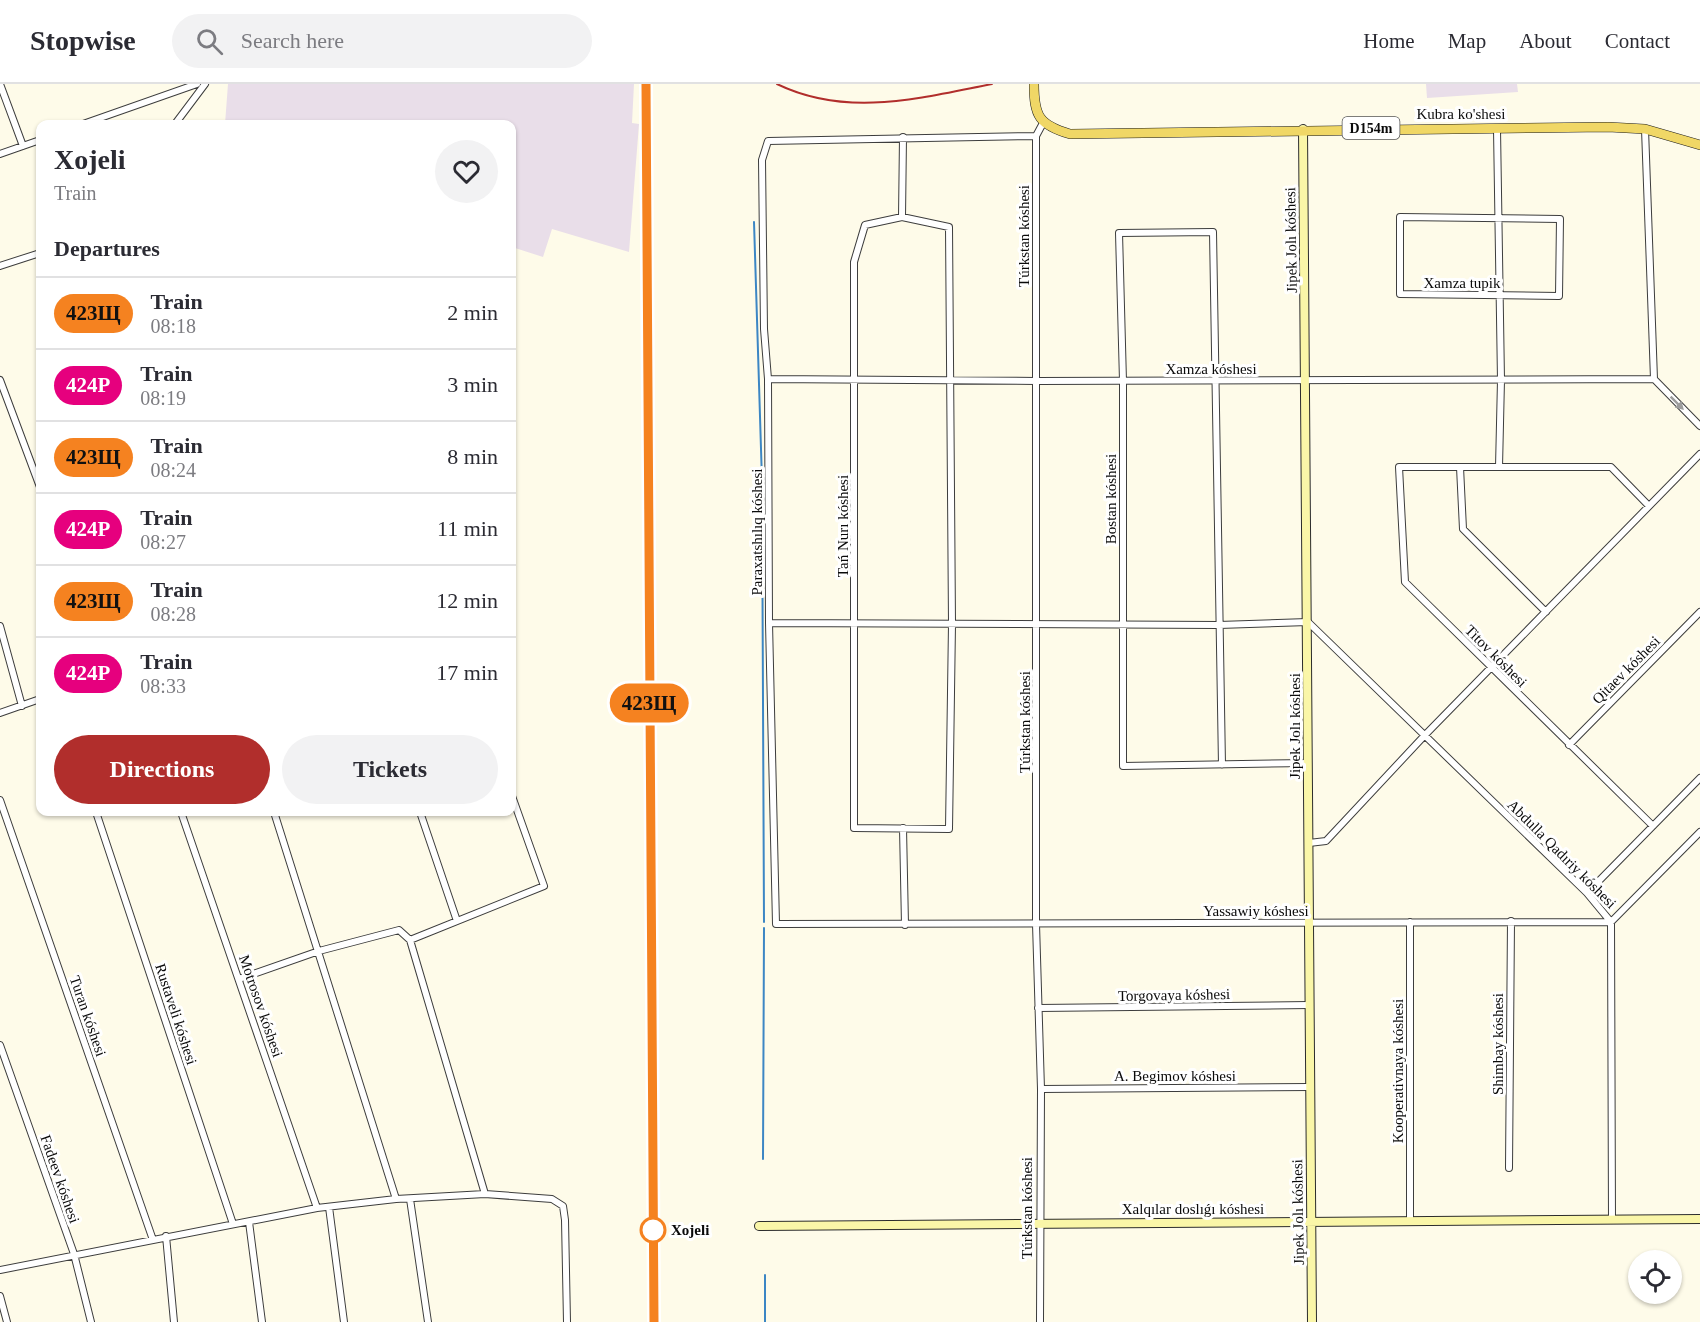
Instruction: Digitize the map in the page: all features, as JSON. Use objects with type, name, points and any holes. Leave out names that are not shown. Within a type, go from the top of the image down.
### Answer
[{"type":"main road","points":[[1034,84],[1036,111],[1043,123]]},
{"type":"main road","name":"Kubra ko'shesi","points":[[1043,123],[1070,134],[1303,129],[1608,127],[1646,129],[1700,145]]},
{"type":"street","points":[[0,84],[23,146]]},
{"type":"street","points":[[94,120],[197,84]]},
{"type":"street","points":[[178,120],[205,84]]},
{"type":"street","name":"Túrkstan kóshesi","points":[[1040,1322],[1041,1089],[1036,924],[1038,624],[1036,136],[1043,123]]},
{"type":"street","name":"Jipek Jolı kóshesi","points":[[1303,129],[1312,1322]]},
{"type":"street","points":[[1497,129],[1501,380],[1499,467]]},
{"type":"street","points":[[1646,129],[1654,379],[1700,426]]},
{"type":"street","points":[[906,925],[903,828],[950,828],[952,624],[948,227],[902,217],[903,137],[1036,136]]},
{"type":"street","name":"Paraxatshılıq kóshesi","points":[[776,924],[769,623],[768,379],[764,329],[762,160],[768,141],[903,137]]},
{"type":"street","points":[[0,154],[36,141]]},
{"type":"street","name":"Tań Nurı kóshesi","points":[[902,217],[865,225],[854,262],[854,828],[903,828]]},
{"type":"street","name":"Xamza tupik","points":[[1400,217],[1498,218],[1560,219],[1559,296],[1400,294],[1400,217]]},
{"type":"street","name":"Bostan kóshesi","points":[[1216,381],[1214,232],[1119,232],[1123,381],[1123,766],[1222,765]]},
{"type":"street","points":[[0,266],[36,254]]},
{"type":"street","name":"Xamza kóshesi","points":[[768,379],[1306,381],[1654,379]]},
{"type":"street","points":[[0,380],[36,476]]},
{"type":"street","points":[[1216,381],[1222,765],[1308,764]]},
{"type":"street","points":[[1309,843],[1326,841],[1425,735],[1700,454]]},
{"type":"street","name":"Titov kóshesi","points":[[1460,467],[1399,467],[1405,582],[1653,826]]},
{"type":"street","points":[[1546,612],[1463,529],[1460,467],[1611,467],[1649,506]]},
{"type":"street","name":"Qitaev kóshesi","points":[[1569,745],[1700,612]]},
{"type":"street","points":[[769,623],[1219,625],[1308,622]]},
{"type":"street","name":"Abdulla Qadıriy kóshesi","points":[[1308,622],[1587,893],[1611,922],[1612,1219]]},
{"type":"street","points":[[0,626],[22,706]]},
{"type":"street","points":[[0,713],[36,701]]},
{"type":"street","points":[[1587,893],[1700,778]]},
{"type":"street","name":"Turan kóshesi","points":[[0,800],[153,1240]]},
{"type":"street","points":[[410,940],[544,886],[516,807]]},
{"type":"street","name":"Rustaveli kóshesi","points":[[97,816],[233,1224]]},
{"type":"street","name":"Motrosov kóshesi","points":[[182,816],[317,1208]]},
{"type":"street","points":[[275,816],[396,1199]]},
{"type":"street","points":[[421,816],[457,921]]},
{"type":"street","points":[[1611,922],[1700,832]]},
{"type":"street","name":"Shimbay kóshesi","points":[[1509,1168],[1510,921]]},
{"type":"street","name":"Kooperativnaya kóshesi","points":[[1410,922],[1410,1221]]},
{"type":"street","name":"Yassawiy kóshesi","points":[[776,924],[1611,922]]},
{"type":"street","points":[[239,979],[319,951],[399,930],[410,940],[485,1194]]},
{"type":"street","name":"Torgovaya kóshesi","points":[[1038,1008],[1309,1005]]},
{"type":"street","name":"Fadeev kóshesi","points":[[0,1045],[74,1254],[91,1322]]},
{"type":"street","name":"A. Begimov kóshesi","points":[[1041,1089],[1310,1087]]},
{"type":"street","points":[[0,1270],[317,1208],[396,1199],[485,1194],[552,1199],[563,1206],[566,1220],[567,1322]]},
{"type":"street","points":[[410,1199],[428,1322]]},
{"type":"street","points":[[329,1207],[344,1322]]},
{"type":"street","name":"Xalqılar doslıǵı kóshesi","points":[[759,1226],[1700,1219]]},
{"type":"street","points":[[249,1222],[262,1322]]},
{"type":"street","points":[[166,1236],[174,1322]]},
{"type":"street","points":[[0,1296],[7,1322]]},
{"type":"shaded area","points":[[228,84],[634,84],[632,123],[639,124],[629,252],[552,229],[543,257],[516,248],[516,120],[225,120]]},
{"type":"shaded area","points":[[1426,84],[1517,84],[1518,92],[1427,98]]},
{"type":"waterway","points":[[754,222],[762,481],[764,922]]},
{"type":"waterway","points":[[763,1159],[764,928]]},
{"type":"waterway","points":[[765,1275],[765,1322]]},
{"type":"railway","points":[[646,84],[654,1322]]},
{"type":"railway","points":[[777,84],[803,94],[857,103],[911,99],[992,84]]},
{"type":"train","name":"423Щ","points":[[646,84],[654,1322]]},
{"type":"place","name":"Xojeli","points":[[653,1230]]}]
